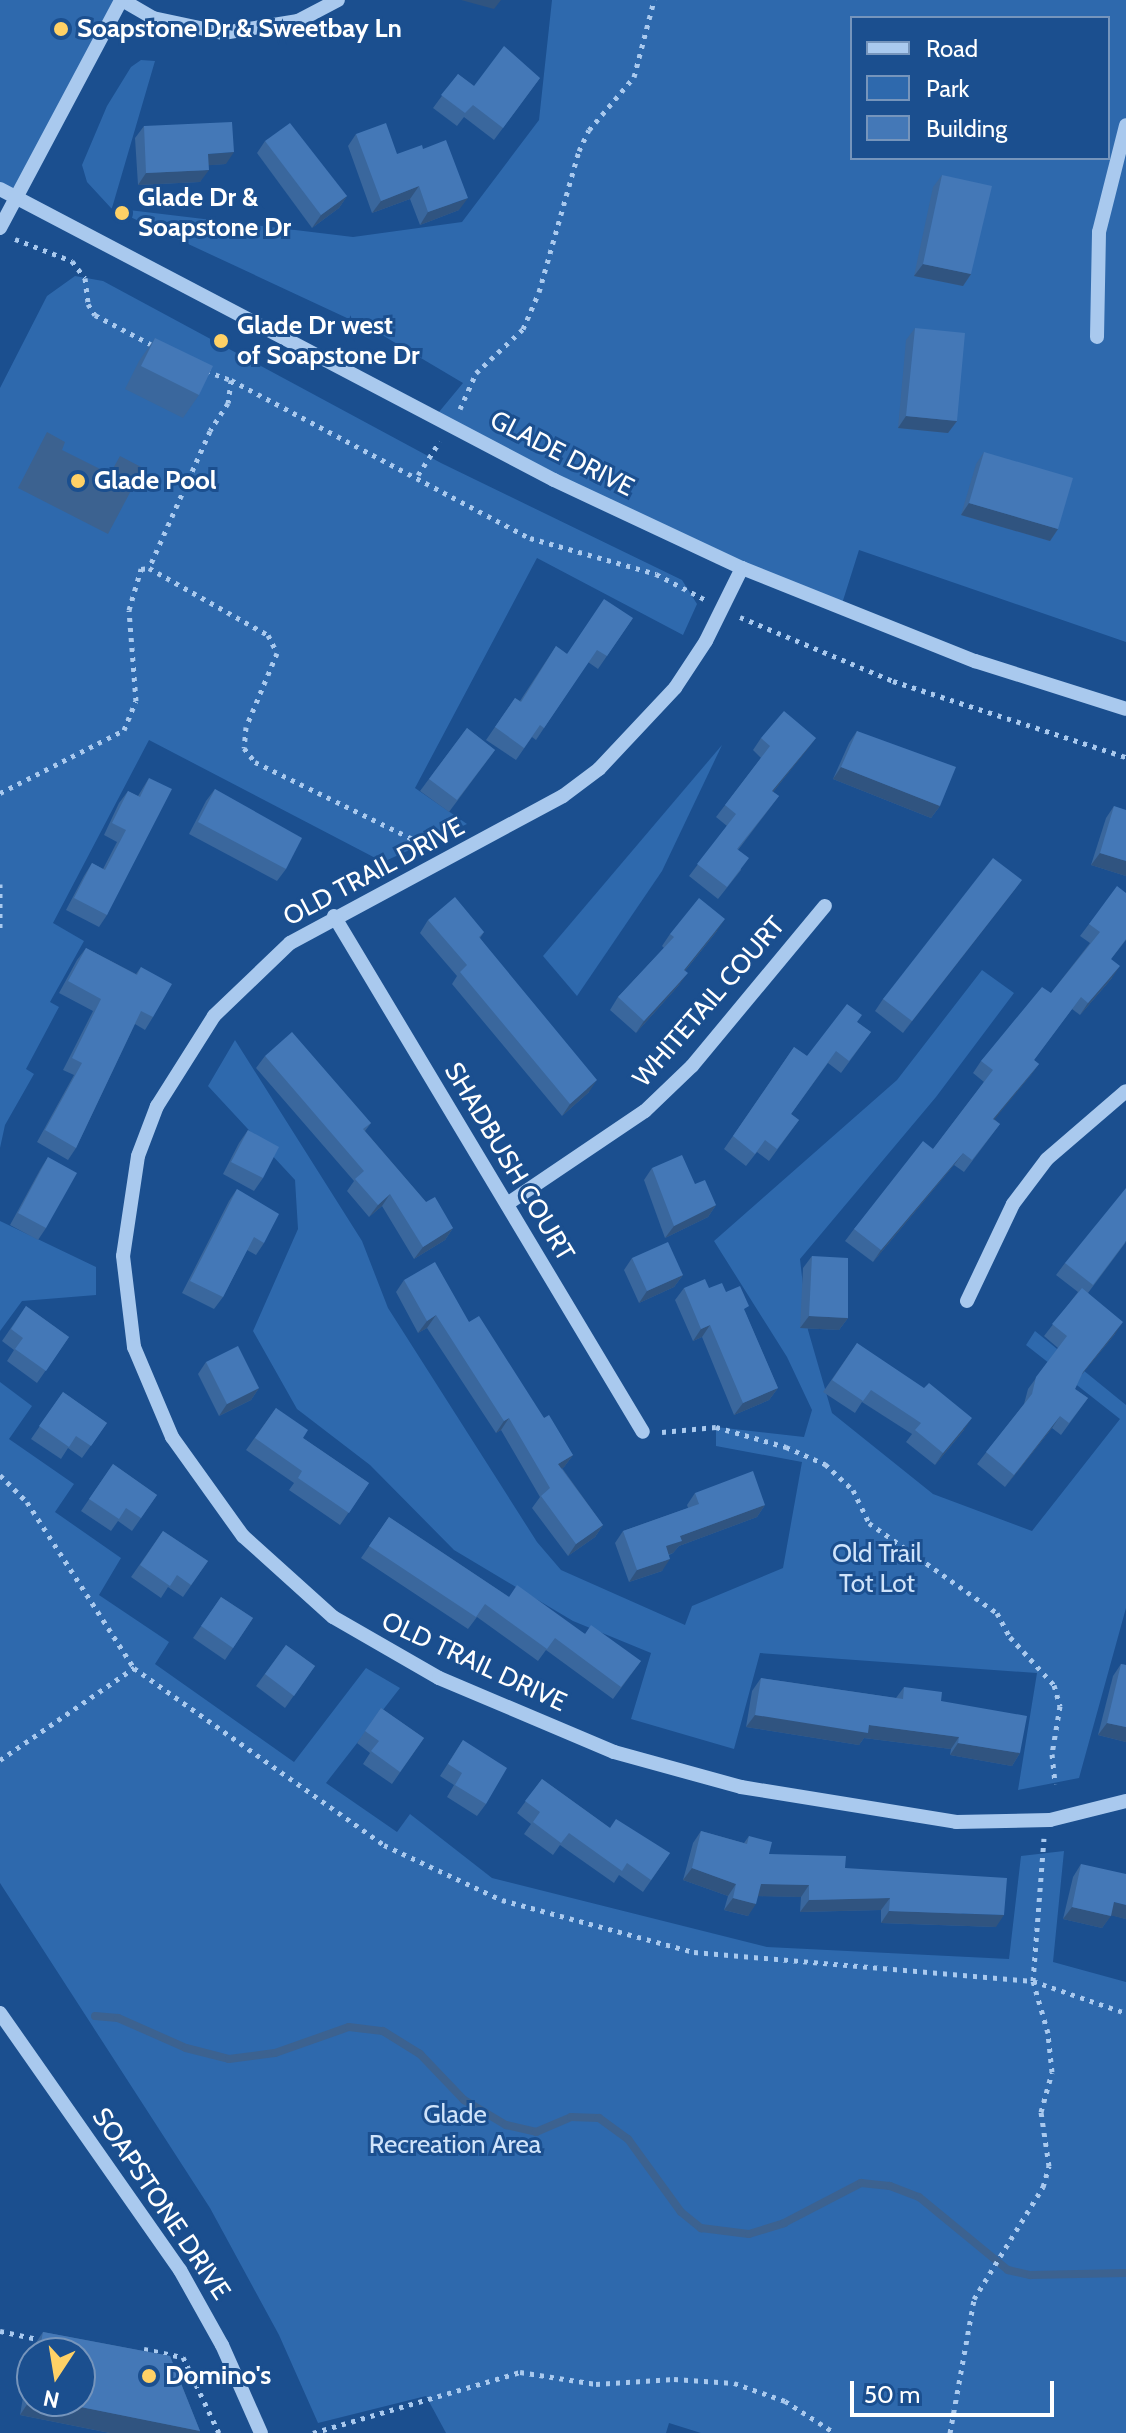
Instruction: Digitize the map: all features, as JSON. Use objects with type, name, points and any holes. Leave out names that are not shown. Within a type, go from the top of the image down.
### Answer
[{"type":"street","points":[[0,228],[121,0],[153,18],[223,33],[298,21],[338,0]]},
{"type":"street","points":[[1097,337],[1099,232],[1126,125]]},
{"type":"street","name":"GLADE DRIVE","points":[[0,189],[450,425],[742,568],[975,661],[1126,709]]},
{"type":"street","name":"OLD TRAIL DRIVE","points":[[742,568],[675,688],[599,769],[563,796],[334,916],[290,943],[214,1016],[162,1095],[138,1156],[123,1256],[134,1347],[159,1412],[205,1489],[287,1580],[370,1641],[439,1678],[614,1752],[741,1787],[956,1822],[1047,1820],[1126,1801]]},
{"type":"street","name":"WHITETAIL COURT","points":[[507,1204],[645,1111],[692,1066],[825,906]]},
{"type":"street","name":"SHADBUSH COURT","points":[[334,916],[643,1432]]},
{"type":"street","points":[[967,1301],[1006,1216],[1047,1159],[1126,1091]]},
{"type":"street","name":"SOAPSTONE DRIVE","points":[[0,2013],[180,2270],[222,2345],[261,2433]]},
{"type":"path","points":[[418,475],[450,425],[476,373],[523,329],[539,292],[579,151],[589,130],[634,77],[654,0]]},
{"type":"path","points":[[0,235],[46,247],[72,261],[85,278],[88,304],[95,315],[163,353]]},
{"type":"path","points":[[202,370],[231,380],[418,475],[530,538],[656,574],[722,607],[893,681],[1126,757]]},
{"type":"path","points":[[149,568],[210,431],[228,403],[231,380]]},
{"type":"path","points":[[0,793],[124,730],[136,701],[129,610],[141,569],[149,568],[268,635],[277,653],[246,727],[244,748],[255,762],[413,839],[433,866]]},
{"type":"path","points":[[0,884],[0,932]]},
{"type":"path","points":[[643,1432],[716,1427],[825,1464],[853,1490],[869,1523],[997,1613],[1010,1637],[1050,1676],[1060,1706],[1052,1754],[1055,1784]]},
{"type":"path","points":[[0,1475],[27,1502],[134,1668],[384,1845],[502,1900],[694,1952],[1033,1981],[1126,2013]]},
{"type":"path","points":[[0,1760],[134,1668]]},
{"type":"path","points":[[950,2433],[956,2379],[981,2284],[1043,2187],[1049,2166],[1041,2112],[1052,2072],[1048,2033],[1033,1981],[1047,1820]]},
{"type":"path","points":[[0,2331],[28,2337]]},
{"type":"path","points":[[127,2358],[141,2361],[144,2349],[183,2357],[210,2404],[219,2433]]},
{"type":"path","points":[[313,2433],[520,2372],[596,2384],[674,2379],[734,2383],[785,2401],[835,2433]]},
{"type":"green space","points":[[0,0],[121,0],[15,197],[0,189]]},
{"type":"green space","points":[[552,0],[1126,0],[1126,642],[859,550],[840,610],[434,418],[463,383],[377,332],[111,208],[87,182],[82,165],[107,106],[131,67],[141,60],[155,61],[112,208],[353,237],[462,222],[539,120]]},
{"type":"green space","points":[[75,276],[103,281],[441,463],[682,580],[697,604],[683,635],[537,558],[415,788],[467,824],[383,862],[149,740],[53,923],[84,941],[50,1002],[59,1007],[26,1069],[34,1074],[5,1125],[0,1148],[0,388],[47,296]]},
{"type":"green space","points":[[722,745],[662,871],[577,996],[543,956]]},
{"type":"green space","name":"Old Trail Tot Lot","points":[[982,970],[1014,993],[936,1097],[800,1259],[808,1330],[832,1413],[933,1494],[1032,1531],[1120,1419],[1026,1345],[1035,1331],[1126,1405],[1126,1608],[1079,1778],[1018,1790],[1037,1673],[760,1653],[734,1749],[631,1719],[651,1653],[573,1621],[454,1550],[370,1465],[297,1409],[253,1331],[298,1229],[295,1180],[208,1086],[235,1040],[362,1241],[388,1308],[537,1542],[561,1570],[685,1625],[692,1606],[783,1568],[802,1462],[716,1446],[716,1427],[804,1437],[812,1410],[787,1357],[714,1241],[897,1080]]},
{"type":"green space","points":[[0,1221],[96,1267],[96,1295],[22,1301],[0,1331]]},
{"type":"green space","name":"Glade Recreation Area","points":[[0,1382],[32,1406],[9,1439],[74,1484],[55,1512],[121,1558],[99,1595],[169,1642],[155,1664],[294,1762],[366,1668],[400,1688],[326,1783],[397,1832],[410,1814],[492,1878],[767,1947],[1009,1959],[1021,1856],[1064,1851],[1053,1962],[1126,1982],[1126,2433],[701,2433],[669,2423],[666,2433],[446,2433],[426,2396],[318,2423],[279,2335],[210,2208],[0,1883]]},
{"type":"shaded area","name":"Glade Pool","points":[[47,432],[65,442],[62,450],[110,474],[120,456],[143,468],[108,534],[18,488]]},
{"type":"building","points":[[504,46],[540,78],[503,128],[473,105],[465,113],[441,95],[458,74],[474,86]]},
{"type":"building","points":[[232,122],[234,152],[208,154],[209,170],[146,173],[144,126]]},
{"type":"building","points":[[290,123],[347,196],[321,215],[265,141]]},
{"type":"building","points":[[386,123],[397,154],[446,140],[468,198],[428,212],[419,186],[381,201],[356,134]]},
{"type":"building","points":[[942,175],[992,186],[971,274],[923,264]]},
{"type":"building","points":[[915,328],[965,333],[957,421],[906,416]]},
{"type":"building","points":[[155,338],[213,366],[199,395],[141,366]]},
{"type":"building","points":[[984,452],[1073,478],[1058,529],[969,503]]},
{"type":"building","points":[[604,599],[633,618],[607,656],[597,650],[544,728],[540,725],[524,748],[495,727],[515,698],[521,702],[556,646],[567,654]]},
{"type":"building","points":[[784,711],[816,738],[772,791],[779,796],[737,849],[749,858],[727,887],[697,864],[736,814],[725,805],[770,746],[761,738]]},
{"type":"building","points":[[467,728],[495,750],[457,800],[429,779]]},
{"type":"building","points":[[857,731],[956,767],[940,806],[841,767]]},
{"type":"building","points":[[149,778],[172,789],[107,915],[74,898],[92,863],[105,870],[126,830],[112,823],[128,791],[140,797]]},
{"type":"building","points":[[215,789],[302,838],[286,869],[198,822]]},
{"type":"building","points":[[1114,806],[1126,810],[1126,861],[1100,853]]},
{"type":"building","points":[[993,858],[1022,880],[912,1021],[883,999]]},
{"type":"building","points":[[1117,886],[1126,893],[1126,939],[1111,959],[1120,966],[1088,1003],[1081,997],[1034,1060],[1039,1064],[993,1119],[1000,1124],[972,1160],[963,1153],[881,1250],[854,1229],[923,1141],[933,1149],[993,1070],[981,1061],[1042,987],[1051,993],[1100,932],[1089,924]]},
{"type":"building","points":[[455,897],[484,932],[479,937],[597,1080],[570,1104],[460,972],[467,965],[428,920]]},
{"type":"building","points":[[699,898],[725,919],[684,970],[688,973],[644,1021],[618,997],[674,937],[670,934]]},
{"type":"building","points":[[86,948],[137,975],[141,967],[172,984],[153,1017],[141,1011],[76,1148],[45,1130],[82,1063],[72,1058],[101,999],[68,981]]},
{"type":"building","points":[[847,1004],[862,1015],[857,1022],[871,1032],[849,1061],[836,1051],[791,1114],[799,1120],[777,1149],[765,1140],[755,1154],[733,1136],[794,1047],[807,1056]]},
{"type":"building","points":[[292,1032],[371,1123],[363,1129],[426,1202],[435,1197],[453,1228],[423,1247],[390,1194],[378,1205],[355,1179],[364,1171],[265,1056]]},
{"type":"building","points":[[248,1130],[279,1147],[263,1178],[231,1162]]},
{"type":"building","points":[[682,1155],[695,1184],[705,1180],[716,1205],[674,1226],[652,1168]]},
{"type":"building","points":[[48,1157],[77,1173],[46,1228],[18,1213]]},
{"type":"building","points":[[1126,1188],[1126,1241],[1093,1285],[1065,1263]]},
{"type":"building","points":[[237,1189],[279,1214],[264,1243],[254,1237],[223,1297],[190,1281]]},
{"type":"building","points":[[668,1242],[683,1275],[647,1291],[632,1258]]},
{"type":"building","points":[[812,1256],[848,1258],[848,1318],[809,1316]]},
{"type":"building","points":[[435,1262],[469,1322],[479,1316],[544,1418],[549,1415],[573,1455],[558,1464],[603,1525],[576,1544],[541,1496],[550,1488],[509,1418],[504,1421],[436,1315],[427,1321],[404,1280]]},
{"type":"building","points":[[705,1279],[709,1288],[722,1283],[726,1292],[740,1286],[749,1306],[744,1309],[778,1388],[743,1403],[710,1325],[701,1329],[684,1288]]},
{"type":"building","points":[[1082,1288],[1123,1322],[1083,1372],[1075,1389],[1088,1398],[1069,1423],[1060,1416],[1014,1475],[986,1452],[1032,1394],[1036,1377],[1067,1336],[1052,1324]]},
{"type":"building","points":[[26,1306],[69,1337],[46,1371],[15,1349],[23,1338],[11,1329]]},
{"type":"building","points":[[857,1343],[924,1388],[929,1383],[972,1418],[943,1453],[915,1430],[921,1423],[871,1390],[863,1401],[832,1380]]},
{"type":"building","points":[[238,1346],[259,1388],[227,1404],[206,1362]]},
{"type":"building","points":[[63,1392],[107,1423],[91,1446],[76,1436],[69,1447],[39,1426]]},
{"type":"building","points":[[276,1408],[308,1430],[303,1438],[369,1483],[349,1513],[298,1478],[302,1471],[255,1438]]},
{"type":"building","points":[[113,1464],[157,1495],[141,1518],[126,1508],[119,1519],[89,1499]]},
{"type":"building","points":[[753,1471],[765,1505],[680,1536],[682,1541],[666,1546],[670,1559],[637,1570],[623,1531],[699,1504],[695,1493]]},
{"type":"building","points":[[389,1517],[509,1597],[517,1585],[585,1634],[591,1625],[641,1661],[621,1687],[555,1638],[547,1649],[485,1604],[476,1617],[369,1546]]},
{"type":"building","points":[[163,1531],[208,1561],[191,1585],[177,1575],[170,1586],[140,1565]]},
{"type":"building","points":[[221,1597],[253,1618],[233,1648],[201,1626]]},
{"type":"building","points":[[286,1645],[315,1666],[294,1696],[265,1674]]},
{"type":"building","points":[[1121,1664],[1126,1665],[1126,1727],[1107,1723]]},
{"type":"building","points":[[761,1678],[903,1699],[904,1687],[942,1692],[941,1701],[1027,1716],[1020,1753],[958,1743],[959,1737],[869,1725],[868,1733],[755,1715]]},
{"type":"building","points":[[381,1708],[424,1738],[400,1772],[371,1751],[379,1741],[365,1731]]},
{"type":"building","points":[[463,1740],[507,1768],[486,1804],[455,1785],[462,1773],[448,1764]]},
{"type":"building","points":[[542,1779],[610,1828],[616,1819],[670,1853],[651,1880],[627,1863],[622,1871],[569,1833],[561,1843],[533,1822],[540,1812],[525,1801]]},
{"type":"building","points":[[701,1831],[747,1844],[749,1836],[772,1842],[769,1854],[846,1856],[845,1868],[1007,1878],[1004,1915],[889,1911],[890,1898],[809,1900],[809,1885],[761,1884],[756,1904],[733,1898],[736,1884],[692,1868]]},
{"type":"building","points":[[1081,1864],[1126,1874],[1126,1905],[1114,1902],[1111,1916],[1072,1907]]},
{"type":"building","points":[[43,2332],[69,2337],[42,2337]]},
{"type":"building","points":[[96,2342],[170,2356],[200,2431],[96,2410]]},
{"type":"waterway","points":[[95,2016],[118,2018],[186,2048],[229,2059],[275,2053],[349,2027],[383,2031],[420,2054],[464,2100],[506,2125],[536,2132],[571,2117],[599,2118],[628,2139],[681,2212],[701,2228],[749,2234],[784,2223],[861,2183],[890,2186],[919,2197],[1008,2270],[1030,2275],[1126,2273]]},
{"type":"place","name":"Soapstone Dr & Sweetbay Ln","points":[[61,29]]},
{"type":"place","name":"Glade Dr & Soapstone Dr","points":[[122,213]]},
{"type":"place","name":"Glade Dr west of Soapstone Dr","points":[[221,341]]},
{"type":"place","name":"Glade Pool","points":[[78,481]]},
{"type":"place","name":"Domino's","points":[[149,2376]]}]
